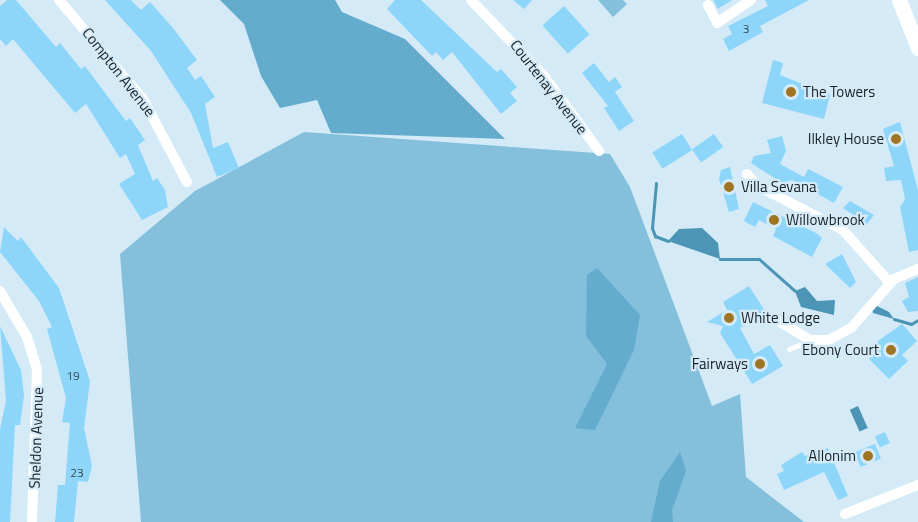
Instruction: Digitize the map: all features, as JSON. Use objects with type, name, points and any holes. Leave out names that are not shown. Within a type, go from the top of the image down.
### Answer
[{"type":"street","name":"Compton Avenue","points":[[59,0],[143,99],[187,182]]},
{"type":"street","name":"Courtenay Avenue","points":[[471,0],[532,62],[599,151]]},
{"type":"street","points":[[708,5],[717,23],[751,0]]},
{"type":"street","points":[[898,0],[918,45]]},
{"type":"street","points":[[747,174],[758,186],[843,230],[890,283]]},
{"type":"street","points":[[747,191],[758,186]]},
{"type":"street","points":[[780,322],[810,340],[829,340],[852,327],[890,283],[918,269]]},
{"type":"street","name":"Sheldon Avenue","points":[[0,291],[27,337],[37,369],[32,522]]},
{"type":"street","points":[[845,514],[918,485]]},
{"type":"lane","points":[[789,349],[810,340]]},
{"type":"shaded area","points":[[220,0],[335,0],[342,12],[405,39],[505,139],[331,133],[317,100],[280,108],[261,76],[244,24]]},
{"type":"shaded area","points":[[598,0],[623,0],[627,4],[613,17]]},
{"type":"shaded area","points":[[304,132],[610,154],[630,187],[712,406],[740,394],[746,477],[804,522],[141,522],[120,254],[195,191]]},
{"type":"shaded area","points":[[702,228],[718,243],[720,259],[668,241],[679,229]]},
{"type":"shaded area","points":[[597,268],[640,315],[634,350],[595,430],[575,428],[607,364],[586,336],[587,275]]},
{"type":"shaded area","points":[[805,287],[817,301],[835,300],[834,315],[801,307],[795,291]]},
{"type":"shaded area","points":[[877,306],[889,312],[894,319],[873,313],[871,307]]},
{"type":"shaded area","points":[[858,406],[868,428],[860,432],[850,410]]},
{"type":"shaded area","points":[[680,452],[686,471],[672,510],[673,522],[651,522],[660,481]]},
{"type":"building","points":[[7,0],[16,0],[56,47],[60,43],[81,69],[85,66],[126,121],[130,118],[145,140],[138,145],[153,181],[157,178],[165,190],[168,207],[142,220],[119,184],[135,174],[126,154],[120,158],[86,104],[75,113],[13,39],[6,46],[0,39],[0,6]]},
{"type":"building","points":[[105,0],[131,0],[141,10],[150,2],[173,28],[197,60],[187,68],[195,80],[201,76],[215,97],[205,104],[213,148],[228,142],[239,168],[217,177],[191,113],[151,51]]},
{"type":"building","points":[[395,0],[421,0],[497,72],[501,69],[517,87],[510,93],[517,101],[501,114],[452,52],[443,60],[436,52],[432,56],[387,9]]},
{"type":"building","points":[[513,0],[532,0],[524,9]]},
{"type":"building","points":[[713,0],[732,0],[718,9]]},
{"type":"building","points":[[765,0],[809,0],[760,26],[763,32],[729,51],[723,39],[732,34],[728,26],[768,6]]},
{"type":"building","points":[[564,6],[589,34],[568,54],[542,25]]},
{"type":"building","name":"The Towers","points":[[773,60],[783,63],[780,75],[830,95],[824,119],[762,103]]},
{"type":"building","points":[[594,63],[609,82],[615,77],[622,87],[615,92],[634,121],[619,131],[604,108],[608,106],[582,73]]},
{"type":"building","points":[[900,122],[918,190],[918,250],[909,252],[900,207],[905,199],[901,180],[886,181],[884,168],[894,166],[883,129]]},
{"type":"building","points":[[682,134],[692,150],[662,169],[652,153]]},
{"type":"building","points":[[714,134],[723,147],[701,163],[692,149]]},
{"type":"building","points":[[782,136],[786,151],[780,164],[804,177],[808,169],[843,187],[834,203],[792,180],[782,183],[751,163],[754,156],[771,153],[767,140]]},
{"type":"building","name":"Villa Sevana","points":[[730,167],[739,209],[729,212],[719,179],[721,170]]},
{"type":"building","points":[[850,201],[874,215],[867,224],[843,208]]},
{"type":"building","points":[[753,202],[822,238],[812,257],[773,236],[776,229],[759,220],[755,227],[744,221]]},
{"type":"building","points":[[4,227],[18,241],[21,237],[59,288],[90,381],[84,428],[92,466],[88,482],[78,481],[74,522],[55,522],[58,485],[65,485],[70,423],[62,422],[66,398],[47,329],[52,327],[39,301],[0,252]]},
{"type":"building","points":[[842,254],[856,282],[850,288],[825,264]]},
{"type":"building","points":[[918,277],[918,311],[908,312],[902,301],[909,297],[905,283]]},
{"type":"building","points":[[749,286],[765,311],[740,328],[754,354],[770,345],[783,366],[752,384],[720,333],[723,326],[707,322],[727,310],[723,302]]},
{"type":"building","name":"Ebony Court","points":[[902,324],[917,341],[902,355],[908,361],[889,379],[869,359],[879,347],[875,343]]},
{"type":"building","points":[[0,326],[21,370],[24,395],[20,425],[15,425],[10,522],[0,522],[0,429],[6,401]]},
{"type":"building","points":[[885,432],[890,443],[880,447],[875,436]]},
{"type":"building","name":"Allonim","points":[[875,444],[881,459],[861,467],[855,452]]},
{"type":"building","points":[[828,448],[848,496],[838,500],[824,472],[784,490],[777,474],[784,471],[781,465],[802,452],[805,456]]},
{"type":"waterway","points":[[656,183],[652,228],[655,236],[668,241]]},
{"type":"waterway","points":[[720,259],[759,259],[795,291]]},
{"type":"waterway","points":[[894,319],[911,324],[918,320]]},
{"type":"place","name":"The Towers","points":[[791,92]]},
{"type":"place","name":"Ilkley House","points":[[896,139]]},
{"type":"place","name":"Villa Sevana","points":[[729,187]]},
{"type":"place","name":"Willowbrook","points":[[774,220]]},
{"type":"place","name":"White Lodge","points":[[729,318]]},
{"type":"place","name":"Ebony Court","points":[[891,350]]},
{"type":"place","name":"Fairways","points":[[760,364]]},
{"type":"place","name":"Allonim","points":[[868,456]]}]
